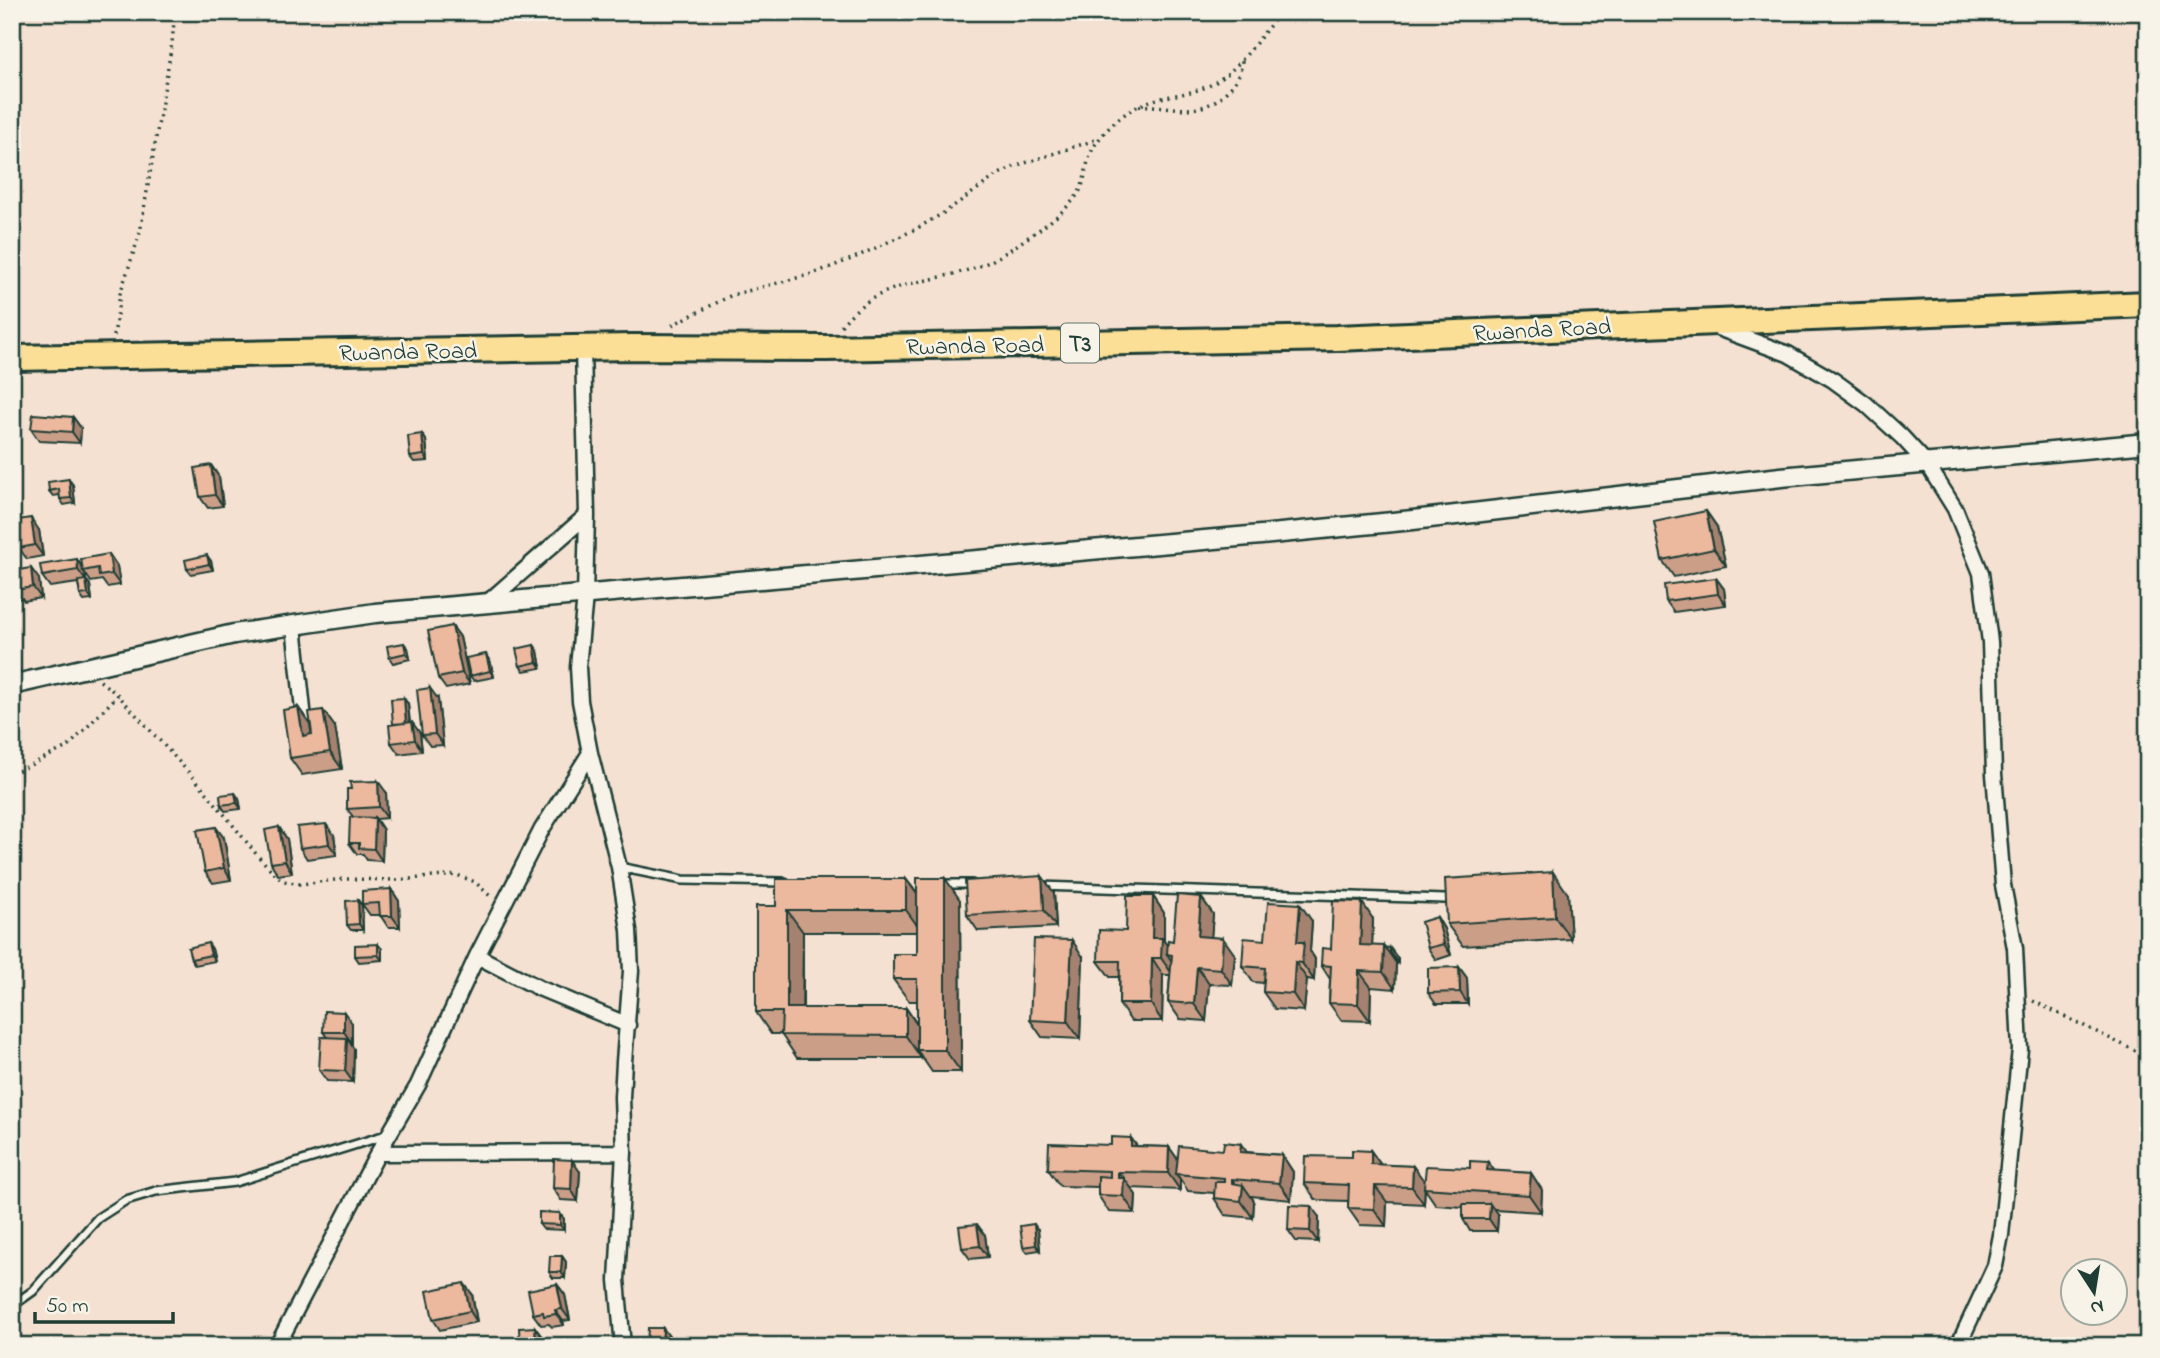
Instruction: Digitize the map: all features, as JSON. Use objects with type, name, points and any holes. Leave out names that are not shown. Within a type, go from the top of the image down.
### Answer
[{"type":"highway","name":"Rwanda Road","points":[[12,358],[826,348],[1337,338],[2148,304]]},
{"type":"street","points":[[1701,322],[1788,354],[1833,380],[1866,404],[1927,464],[1955,509],[1981,573],[1990,642],[1994,774],[2003,885],[2015,948],[2019,993],[2020,1049],[2001,1236],[1995,1266],[1958,1346]]},
{"type":"street","points":[[583,349],[587,515],[585,596],[578,667],[580,701],[619,867],[629,930],[631,971],[622,1097],[624,1152],[617,1280],[623,1346]]},
{"type":"street","points":[[12,685],[234,634],[375,613],[1385,523],[1781,477],[2148,443]]},
{"type":"street","points":[[488,602],[587,515]]},
{"type":"street","points":[[294,626],[304,719]]},
{"type":"street","points":[[277,1346],[378,1153],[418,1085],[477,956],[542,830],[590,752]]},
{"type":"street","points":[[477,956],[539,988],[628,1025]]},
{"type":"street","points":[[378,1153],[624,1152]]},
{"type":"lane","points":[[619,867],[683,880],[791,882]]},
{"type":"lane","points":[[939,884],[980,884]]},
{"type":"lane","points":[[1034,885],[1445,898]]},
{"type":"lane","points":[[12,1306],[33,1292],[97,1218],[126,1200],[156,1191],[235,1182],[390,1134]]},
{"type":"path","points":[[110,356],[120,294],[140,233],[175,12]]},
{"type":"path","points":[[826,348],[856,309],[872,298],[892,288],[989,262],[1042,227],[1079,193],[1091,153],[1100,138],[1120,118],[1137,106],[1162,96],[1207,86],[1229,72],[1281,12]]},
{"type":"path","points":[[1137,106],[1195,109],[1211,105],[1238,76],[1242,58]]},
{"type":"path","points":[[666,328],[732,295],[812,274],[854,258],[936,218],[999,174],[1100,138]]},
{"type":"path","points":[[82,668],[118,695],[203,788],[257,855],[284,881],[300,884],[345,879],[397,880],[457,876],[475,882],[501,908]]},
{"type":"path","points":[[12,774],[69,746],[118,695]]},
{"type":"path","points":[[2019,993],[2148,1057]]},
{"type":"building","points":[[33,414],[73,417],[72,432],[31,429]]},
{"type":"building","points":[[422,434],[424,455],[410,457],[408,436]]},
{"type":"building","points":[[211,465],[215,495],[200,497],[195,468]]},
{"type":"building","points":[[69,479],[71,498],[60,499],[59,489],[49,491],[48,482]]},
{"type":"building","points":[[1706,511],[1714,549],[1662,560],[1654,522]]},
{"type":"building","points":[[31,518],[35,545],[19,548],[17,535],[12,536],[12,521]]},
{"type":"building","points":[[109,554],[112,574],[99,576],[98,568],[83,571],[81,559]]},
{"type":"building","points":[[207,555],[209,564],[187,569],[185,560]]},
{"type":"building","points":[[77,559],[78,570],[42,576],[40,565]]},
{"type":"building","points":[[31,568],[33,587],[16,590],[16,587],[12,587],[12,571]]},
{"type":"building","points":[[1716,578],[1718,594],[1666,601],[1664,585]]},
{"type":"building","points":[[86,580],[88,594],[80,595],[78,581]]},
{"type":"building","points":[[452,626],[462,673],[438,678],[428,631]]},
{"type":"building","points":[[404,643],[406,653],[389,657],[387,646]]},
{"type":"building","points":[[534,645],[537,662],[520,666],[516,649]]},
{"type":"building","points":[[486,654],[490,671],[470,676],[466,658]]},
{"type":"building","points":[[430,688],[435,734],[422,735],[417,690]]},
{"type":"building","points":[[404,698],[406,723],[393,724],[391,699]]},
{"type":"building","points":[[298,707],[303,736],[312,734],[309,712],[323,710],[330,752],[290,758],[283,710]]},
{"type":"building","points":[[412,722],[415,740],[391,743],[389,725]]},
{"type":"building","points":[[378,781],[379,807],[347,809],[347,789],[351,789],[350,782]]},
{"type":"building","points":[[235,793],[237,803],[221,805],[220,795]]},
{"type":"building","points":[[350,817],[375,818],[374,849],[359,848],[359,843],[349,843]]},
{"type":"building","points":[[326,824],[329,844],[300,848],[297,827]]},
{"type":"building","points":[[216,827],[224,868],[205,872],[197,830]]},
{"type":"building","points":[[279,827],[285,861],[271,863],[265,830]]},
{"type":"building","points":[[1553,872],[1555,917],[1447,924],[1445,879]]},
{"type":"building","points":[[1042,876],[1044,910],[967,915],[965,881]]},
{"type":"building","points":[[917,878],[945,878],[945,1050],[917,1050],[917,979],[893,979],[893,954],[917,954]]},
{"type":"building","points":[[776,879],[906,879],[906,910],[787,910],[787,1008],[906,1008],[906,1036],[781,1035],[782,1012],[756,1012],[756,906],[776,906]]},
{"type":"building","points":[[391,889],[392,916],[380,916],[379,903],[362,904],[362,891]]},
{"type":"building","points":[[1177,895],[1201,897],[1198,936],[1223,938],[1221,969],[1197,967],[1194,1004],[1168,1002],[1172,955],[1167,954],[1168,940],[1173,941]]},
{"type":"building","points":[[1127,896],[1153,896],[1152,938],[1162,938],[1161,958],[1152,958],[1151,1004],[1119,1004],[1120,961],[1098,961],[1099,930],[1126,931]]},
{"type":"building","points":[[358,900],[359,924],[347,925],[346,901]]},
{"type":"building","points":[[1333,901],[1362,902],[1360,945],[1384,946],[1383,972],[1359,971],[1358,1004],[1329,1003],[1331,966],[1321,965],[1322,948],[1331,949]]},
{"type":"building","points":[[1268,902],[1300,904],[1297,942],[1304,942],[1302,963],[1295,962],[1293,994],[1263,992],[1265,968],[1242,966],[1244,938],[1265,940]]},
{"type":"building","points":[[1437,917],[1444,944],[1428,948],[1421,922]]},
{"type":"building","points":[[1034,939],[1072,940],[1068,1022],[1030,1020]]},
{"type":"building","points":[[208,943],[211,955],[191,959],[188,948]]},
{"type":"building","points":[[378,944],[378,955],[355,956],[355,945]]},
{"type":"building","points":[[1459,967],[1460,992],[1428,993],[1428,968]]},
{"type":"building","points":[[324,1011],[344,1012],[344,1032],[323,1032]]},
{"type":"building","points":[[321,1037],[347,1038],[345,1071],[319,1070]]},
{"type":"building","points":[[1111,1137],[1131,1138],[1131,1146],[1169,1147],[1168,1173],[1118,1172],[1118,1178],[1124,1178],[1123,1196],[1098,1195],[1098,1176],[1110,1177],[1110,1171],[1048,1169],[1049,1143],[1111,1145]]},
{"type":"building","points":[[1224,1142],[1241,1144],[1240,1152],[1282,1155],[1279,1183],[1232,1179],[1232,1183],[1243,1185],[1241,1201],[1214,1198],[1215,1182],[1224,1182],[1224,1178],[1176,1174],[1179,1146],[1223,1150]]},
{"type":"building","points":[[1352,1150],[1371,1151],[1371,1164],[1413,1166],[1412,1187],[1375,1186],[1374,1209],[1348,1208],[1349,1185],[1304,1183],[1305,1156],[1352,1157]]},
{"type":"building","points":[[554,1159],[572,1160],[571,1189],[553,1188]]},
{"type":"building","points":[[1470,1161],[1488,1162],[1487,1170],[1531,1173],[1529,1195],[1424,1188],[1426,1166],[1470,1168]]},
{"type":"building","points":[[1463,1204],[1490,1204],[1489,1219],[1463,1219]]},
{"type":"building","points":[[1289,1205],[1311,1206],[1310,1231],[1288,1230]]},
{"type":"building","points":[[539,1212],[560,1213],[560,1225],[539,1224]]},
{"type":"building","points":[[977,1224],[980,1246],[962,1248],[959,1226]]},
{"type":"building","points":[[1034,1224],[1036,1245],[1023,1247],[1020,1226]]},
{"type":"building","points":[[550,1256],[562,1256],[561,1272],[549,1272]]},
{"type":"building","points":[[464,1283],[470,1311],[433,1319],[427,1291]]},
{"type":"building","points":[[557,1284],[562,1309],[555,1310],[556,1314],[533,1314],[528,1290]]},
{"type":"building","points":[[535,1327],[536,1344],[578,1341],[578,1346],[520,1346],[519,1328]]},
{"type":"building","points":[[648,1328],[663,1328],[662,1346],[647,1346]]}]
